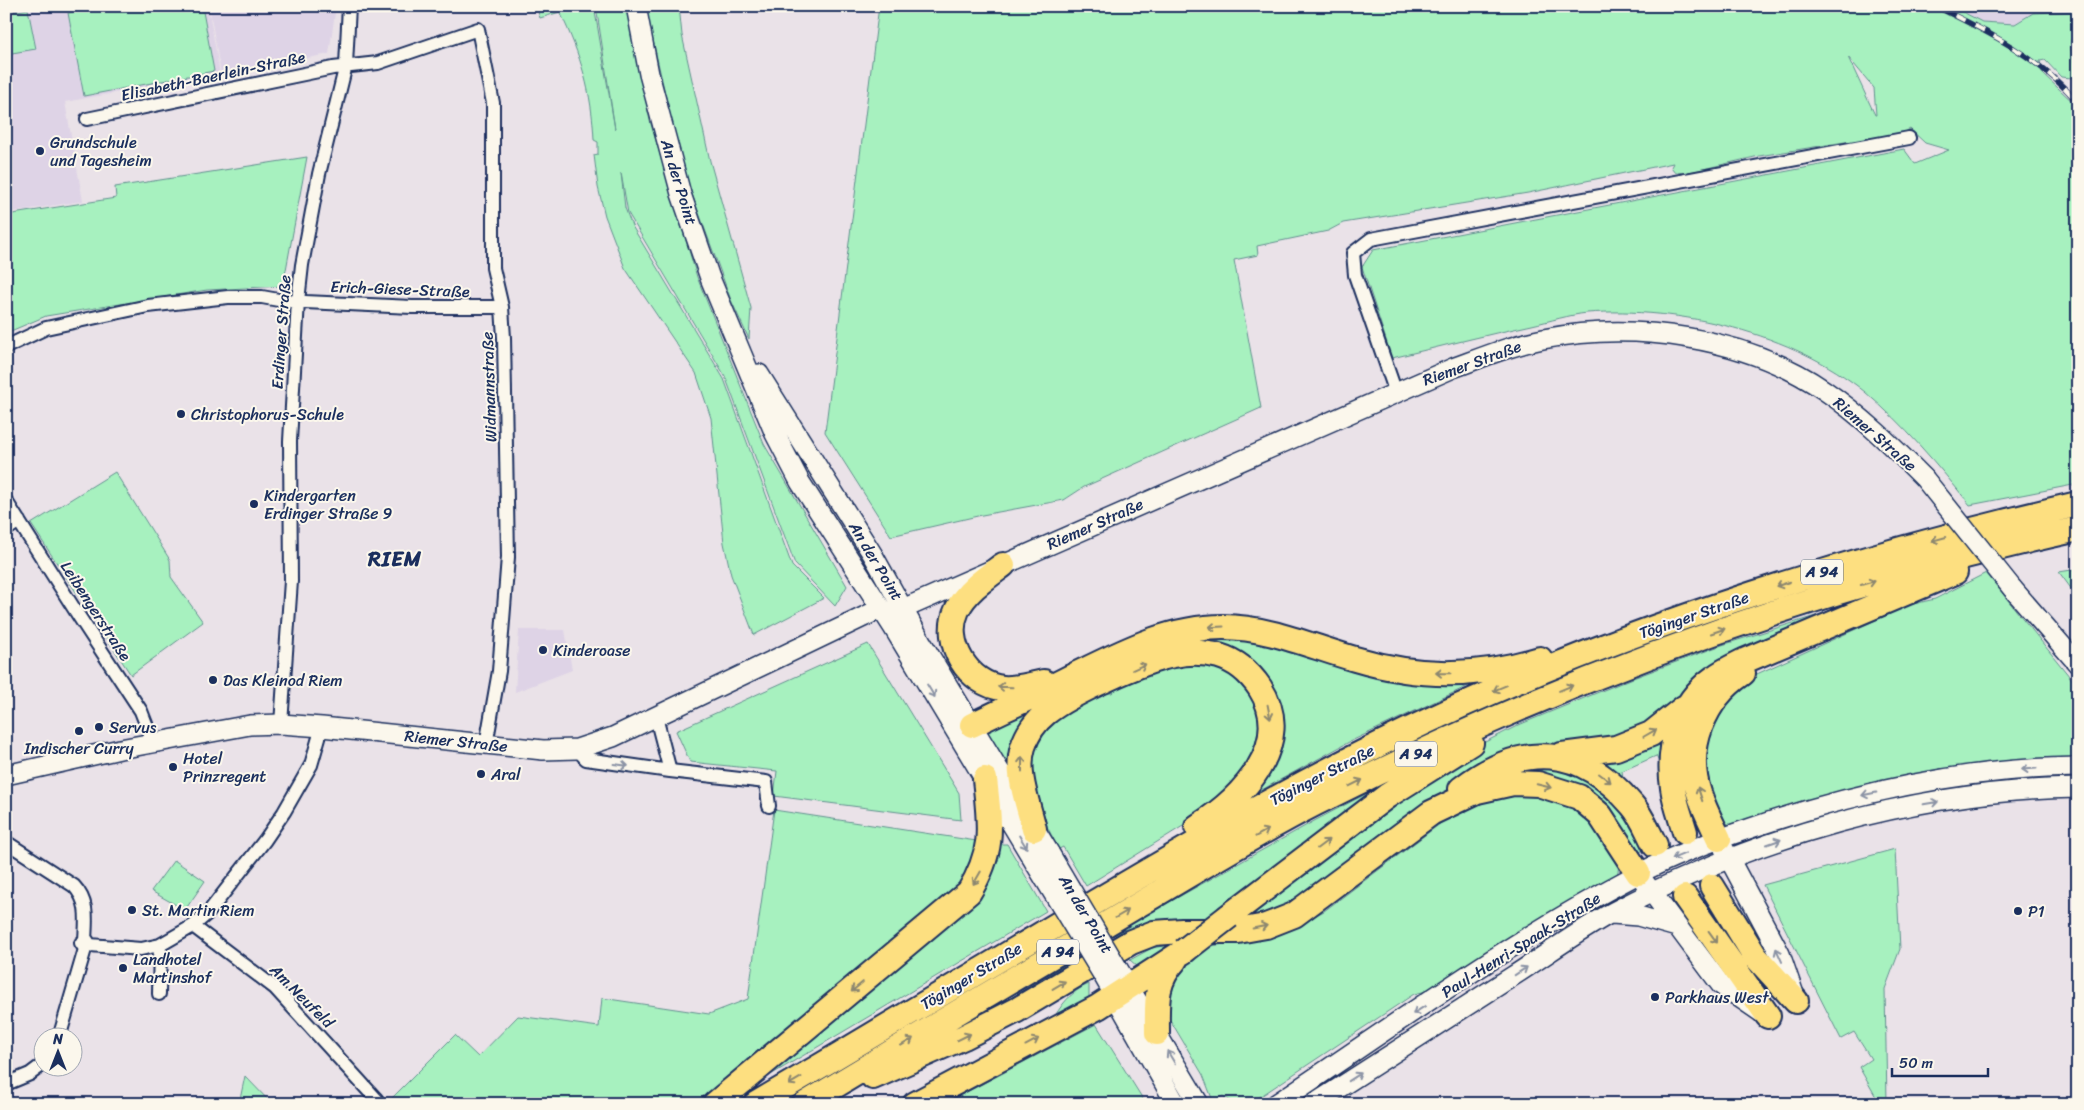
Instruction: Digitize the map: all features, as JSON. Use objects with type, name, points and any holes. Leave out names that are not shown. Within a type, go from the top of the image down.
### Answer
[{"type":"highway","name":"Töginger Straße","points":[[756,1104],[1148,870],[1301,784],[1411,729],[1499,689],[1707,608],[1943,537],[2078,504]]},
{"type":"highway","name":"Töginger Straße","points":[[806,1104],[994,990],[1313,805],[1521,706],[1646,656],[1771,613],[1914,570],[2078,529]]},
{"type":"highway","points":[[806,1104],[964,1037],[1017,1010],[1131,942],[1154,933],[1182,930],[1238,931],[1266,926],[1294,915],[1475,778],[1493,767],[1527,757],[1552,756],[1616,748],[1651,734],[1687,706],[1713,678],[1769,650],[2033,539]]},
{"type":"highway","points":[[1003,565],[977,585],[956,611],[953,623],[954,637],[964,665],[986,684],[1002,688],[1022,687],[1071,678]]},
{"type":"highway","points":[[968,735],[1071,678],[1145,642],[1194,628],[1223,627],[1264,631],[1355,660],[1413,673],[1470,674],[1519,665],[1562,652],[1611,644]]},
{"type":"highway","points":[[1723,849],[1698,792],[1694,764],[1696,735],[1709,707],[1735,678],[1753,666],[1769,650]]},
{"type":"highway","points":[[1034,829],[1022,778],[1021,757],[1027,738],[1047,712],[1081,692],[1164,657],[1188,653],[1220,656],[1238,665],[1251,676],[1266,700],[1270,730],[1265,757],[1252,778],[1229,804],[1171,844],[1148,870]]},
{"type":"highway","points":[[1157,1033],[1157,992],[1161,977],[1184,950],[1387,796],[1487,733],[1521,706]]},
{"type":"highway","points":[[1686,832],[1673,789],[1671,766],[1679,721],[1687,706]]},
{"type":"highway","points":[[1552,756],[1577,762],[1606,778],[1634,806],[1655,845]]},
{"type":"highway","points":[[715,1104],[969,892],[981,872],[990,832],[985,779]]},
{"type":"highway","points":[[1431,813],[1477,791],[1505,784],[1538,784],[1578,797],[1600,815],[1638,873]]},
{"type":"highway","points":[[1712,886],[1755,956],[1796,1001]]},
{"type":"highway","points":[[1685,898],[1768,1016]]},
{"type":"highway","points":[[915,1104],[1098,1007],[1116,981],[1184,950]]},
{"type":"street","name":"Erdinger Straße","points":[[281,724],[291,581],[290,441],[298,300],[302,266],[319,174],[346,65],[349,6]]},
{"type":"street","name":"An der Point","points":[[636,6],[651,83],[681,194],[710,278],[742,352],[760,401],[796,474],[880,609],[914,646],[968,735],[1034,829],[1043,859]]},
{"type":"street","name":"Elisabeth-Baerlein-Straße","points":[[87,119],[346,65],[378,62],[478,30]]},
{"type":"street","name":"Widmannstraße","points":[[478,30],[493,102],[493,268],[502,307],[504,338],[508,556],[499,671],[486,745]]},
{"type":"street","points":[[1396,393],[1355,275],[1353,253],[1371,239],[1910,138]]},
{"type":"street","name":"Erich-Giese-Straße","points":[[6,347],[46,328],[148,306],[228,298],[262,297],[412,307],[502,307]]},
{"type":"street","name":"Riemer Straße","points":[[903,614],[1003,565],[1471,361],[1544,339],[1581,333],[1618,332],[1682,336],[1718,344],[1787,370],[1823,389],[1880,435],[1924,478],[2012,588],[2078,664]]},
{"type":"street","name":"An der Point","points":[[742,352],[759,374],[824,474],[903,614],[914,646]]},
{"type":"street","name":"An der Point","points":[[775,401],[825,505],[881,596],[880,609]]},
{"type":"street","name":"Leibengerstraße","points":[[6,501],[141,711],[153,742]]},
{"type":"street","points":[[6,530],[19,521]]},
{"type":"street","points":[[880,609],[903,614]]},
{"type":"street","name":"Riemer Straße","points":[[6,775],[153,742],[243,726],[281,724],[322,726],[542,750],[578,749],[613,737],[880,609]]},
{"type":"street","points":[[656,717],[670,771]]},
{"type":"street","points":[[86,945],[141,949],[160,945],[193,926],[208,913],[265,840],[284,812],[311,765],[322,726]]},
{"type":"street","name":"An der Point","points":[[968,735],[985,779],[1043,859],[1116,981],[1176,1104]]},
{"type":"street","points":[[578,749],[586,759],[766,782],[769,806]]},
{"type":"street","name":"Paul-Henri-Spaak-Straße","points":[[1314,1104],[1610,914],[1651,893],[1723,849],[1811,808],[1855,796],[1984,773],[2078,767]]},
{"type":"street","name":"Paul-Henri-Spaak-Straße","points":[[1276,1104],[1561,916],[1638,873],[1723,849],[1919,805],[1996,793],[2078,788]]},
{"type":"street","points":[[6,842],[74,886],[83,895],[86,910],[86,945],[63,1028]]},
{"type":"street","points":[[1723,849],[1780,954],[1796,1001]]},
{"type":"street","points":[[1638,873],[1720,985],[1768,1016]]},
{"type":"street","points":[[1610,914],[1638,916],[1677,927]]},
{"type":"street","name":"Am Neufeld","points":[[193,926],[276,988],[377,1100]]},
{"type":"street","points":[[159,994],[160,945]]},
{"type":"street","points":[[1489,963],[1502,983]]},
{"type":"street","name":"An der Point","points":[[1116,981],[1157,1033],[1199,1104]]},
{"type":"street","points":[[6,1084],[32,1072]]},
{"type":"shaded area","name":"Grundschule und Tagesheim","points":[[16,6],[208,6],[220,74],[65,102],[83,201],[6,213],[6,8]]},
{"type":"shaded area","points":[[209,6],[336,6],[329,54],[221,74]]},
{"type":"shaded area","points":[[1933,6],[2078,6],[2078,11],[2033,13],[2015,24],[1982,22],[1959,10]]},
{"type":"shaded area","name":"Kinderoase","points":[[519,630],[565,630],[572,670],[515,692]]},
{"type":"green space","points":[[106,6],[202,6],[214,71],[84,96],[68,13]]},
{"type":"green space","points":[[536,6],[594,6],[615,129],[596,6],[627,6],[650,121],[697,277],[764,444],[847,586],[835,606],[795,564],[725,376],[628,213],[621,173],[625,208],[632,226],[724,379],[792,566],[824,598],[754,635],[731,575],[724,543],[711,418],[696,373],[625,268],[605,216],[598,187],[594,155],[598,154],[598,142],[594,140],[588,90],[574,44],[560,12],[540,18]]},
{"type":"green space","points":[[645,6],[679,6],[682,35],[710,161],[751,308],[749,339],[731,300],[682,167]]},
{"type":"green space","points":[[879,6],[1933,6],[1959,10],[1982,22],[2015,24],[2033,13],[2078,11],[2078,33],[2071,39],[2071,53],[2077,75],[2072,78],[2061,77],[2045,60],[2040,61],[2042,73],[2078,109],[2078,484],[1970,505],[1933,460],[1893,418],[1865,392],[1836,371],[1770,339],[1696,319],[1659,314],[1587,313],[1392,358],[1362,267],[1373,250],[1904,149],[1915,164],[1949,150],[1925,143],[1910,129],[1896,137],[1845,142],[1759,156],[1686,173],[1675,172],[1671,167],[1673,163],[1528,193],[1343,223],[1328,231],[1257,246],[1258,255],[1234,260],[1261,408],[1084,487],[1064,500],[982,515],[891,536],[825,432]],"holes":[[[1848,57],[1874,88],[1876,115]]]},
{"type":"green space","points":[[28,9],[36,49],[6,54],[6,13]]},
{"type":"green space","points":[[307,157],[283,286],[207,290],[46,316],[6,333],[6,215],[116,198],[115,187]]},
{"type":"green space","points":[[115,472],[170,560],[171,577],[203,622],[131,675],[31,524]]},
{"type":"green space","points":[[2078,569],[2078,598],[2059,572]]},
{"type":"green space","points":[[1986,573],[2078,687],[2078,760],[1731,826],[1719,817],[1701,764],[1719,708],[1748,678],[1909,605],[1935,599]]},
{"type":"green space","points":[[1867,600],[1680,700],[1640,731],[1469,774],[1296,907],[1272,917],[1239,920],[1469,750],[1521,724],[1633,678],[1722,645]]},
{"type":"green space","points":[[1234,635],[1485,678],[1349,742],[1249,797],[1281,736],[1233,649],[1057,698],[1016,788],[986,733],[993,723],[1193,638]]},
{"type":"green space","points":[[868,644],[959,793],[961,820],[774,796],[777,771],[690,762],[676,731]]},
{"type":"green space","points":[[1205,658],[1236,672],[1254,690],[1265,739],[1252,766],[1204,813],[1086,886],[1063,847],[1059,849],[1040,811],[1033,791],[1030,772],[1031,754],[1037,737],[1050,721],[1070,708],[1095,695],[1112,693],[1125,680]]},
{"type":"green space","points":[[1671,725],[1663,770],[1656,756],[1622,771],[1622,778],[1607,765],[1591,758]]},
{"type":"green space","points":[[1538,763],[1595,779],[1631,818],[1644,850],[1637,853],[1624,831],[1607,810],[1588,793],[1566,780],[1549,775],[1530,773],[1494,774]]},
{"type":"green space","points":[[1404,774],[1222,909],[1197,924],[1118,940],[1114,933],[1316,820]]},
{"type":"green space","points":[[1532,789],[1562,797],[1590,821],[1620,859],[1617,877],[1431,990],[1414,994],[1249,1104],[1235,1104],[1223,1096],[1213,1101],[1203,1075],[1169,1018],[1165,1001],[1179,964],[1211,946],[1246,941],[1285,931],[1324,911],[1449,817],[1491,793]]},
{"type":"green space","points":[[774,810],[983,842],[975,863],[957,889],[752,1060],[693,1104],[386,1104],[455,1035],[478,1057],[518,1016],[599,1027],[602,998],[709,1014],[748,999]]},
{"type":"green space","points":[[995,844],[1007,844],[1046,911],[747,1089],[950,918]]},
{"type":"green space","points":[[1895,849],[1900,949],[1885,989],[1887,1104],[1880,1104],[1859,1067],[1871,1059],[1854,1032],[1841,1039],[1763,885]]},
{"type":"green space","points":[[174,860],[205,881],[185,910],[151,891]]},
{"type":"green space","points":[[1184,942],[1158,959],[1138,967],[1130,960],[1152,948]]},
{"type":"green space","points":[[1074,959],[1078,966],[926,1050]]},
{"type":"green space","points":[[1089,984],[1089,997],[1082,1002],[1082,1008],[1051,1023],[1067,1000]]},
{"type":"green space","points":[[1096,1024],[1146,1104],[944,1104]]},
{"type":"green space","points":[[245,1076],[272,1104],[239,1104]]},
{"type":"railway","points":[[1935,6],[1974,25],[2030,59],[2047,72],[2078,103]]},
{"type":"place","name":"Grundschule und Tagesheim","points":[[40,151]]},
{"type":"place","name":"Christophorus-Schule","points":[[181,414]]},
{"type":"place","name":"Kindergarten Erdinger Straße 9","points":[[254,504]]},
{"type":"place","name":"Kinderoase","points":[[543,650]]},
{"type":"place","name":"Das Kleinod Riem","points":[[213,680]]},
{"type":"place","name":"Servus","points":[[99,727]]},
{"type":"place","name":"Indischer Curry","points":[[79,731]]},
{"type":"place","name":"Hotel Prinzregent","points":[[173,767]]},
{"type":"place","name":"Aral","points":[[481,774]]},
{"type":"place","name":"St. Martin Riem","points":[[132,910]]},
{"type":"place","name":"P1","points":[[2018,911]]},
{"type":"place","name":"Landhotel Martinshof","points":[[123,968]]},
{"type":"place","name":"Parkhaus West","points":[[1655,997]]},
{"type":"district","name":"RIEM","points":[[395,559]]}]
